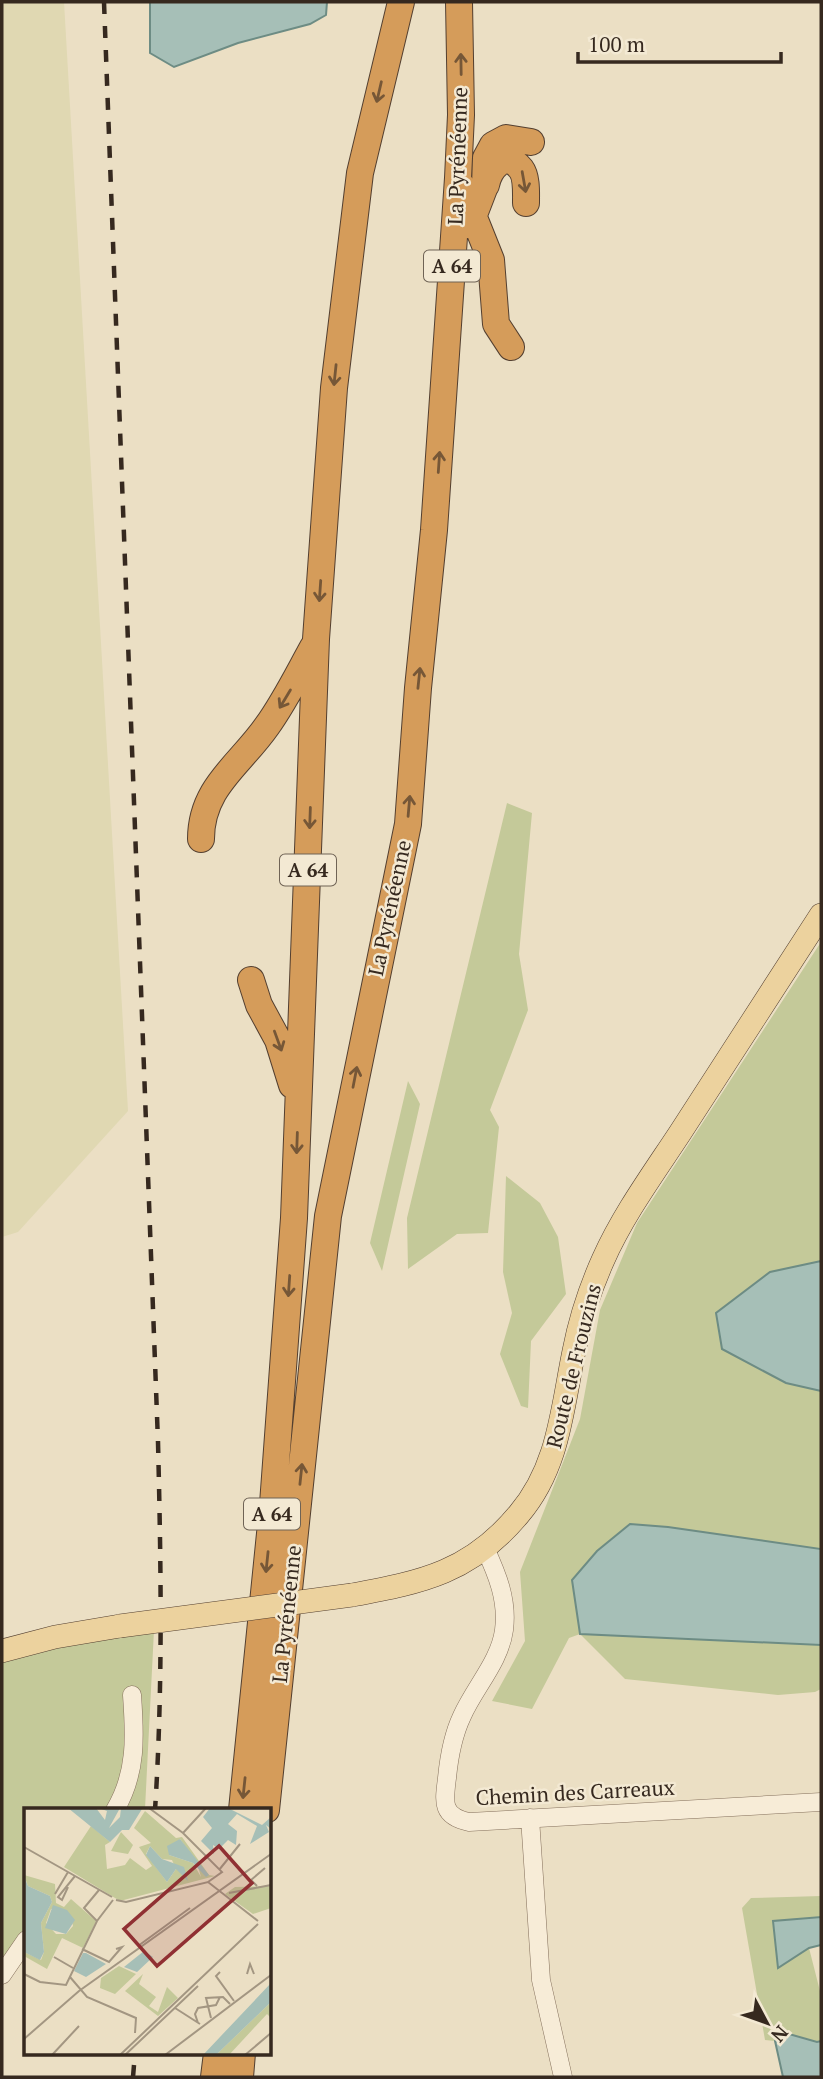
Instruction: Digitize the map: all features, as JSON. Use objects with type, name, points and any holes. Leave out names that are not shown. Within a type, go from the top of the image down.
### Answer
[{"type":"highway","name":"La Pyrénéenne","points":[[242,1808],[273,1504],[294,1218],[317,639],[334,388],[360,173],[401,2]]},
{"type":"highway","name":"La Pyrénéenne","points":[[267,1808],[328,1216],[408,824],[434,530],[458,178],[461,115],[459,2]]},
{"type":"highway","points":[[511,347],[496,324],[485,186],[486,158],[493,145],[506,138],[531,142]]},
{"type":"highway","points":[[452,272],[488,173],[495,164],[506,160],[521,169],[526,203]]},
{"type":"highway","points":[[458,178],[491,260]]},
{"type":"highway","points":[[201,839],[204,809],[211,794],[272,719],[317,639]]},
{"type":"highway","points":[[251,980],[259,1005],[278,1040],[298,1104]]},
{"type":"highway","points":[[215,2077],[217,2054]]},
{"type":"highway","points":[[240,2077],[242,2054]]},
{"type":"main road","name":"Route de Frouzins","points":[[2,1651],[55,1637],[120,1626],[352,1595],[431,1578],[459,1565],[485,1548],[521,1512],[548,1467],[562,1423],[580,1326],[597,1275],[613,1239],[821,915]]},
{"type":"street","name":"Chemin des Carreaux","points":[[485,1548],[503,1589],[504,1630],[501,1644],[462,1716],[454,1738],[444,1800],[448,1811],[456,1819],[469,1822],[821,1802]]},
{"type":"street","points":[[116,1808],[125,1792],[133,1765],[135,1737],[132,1695]]},
{"type":"street","points":[[530,1818],[541,1980],[563,2077]]},
{"type":"street","points":[[2,1975],[24,1943]]},
{"type":"shaded area","points":[[2,2],[64,2],[128,1111],[18,1232],[2,1237]]},
{"type":"green space","points":[[507,803],[532,813],[519,954],[528,1010],[490,1110],[499,1127],[488,1233],[457,1234],[408,1269],[407,1218]]},
{"type":"green space","points":[[821,942],[821,1261],[770,1272],[786,1383],[821,1391],[821,1549],[630,1524],[581,1634],[821,1645],[821,1689],[815,1692],[778,1695],[625,1679],[580,1634],[569,1638],[532,1709],[492,1701],[525,1641],[520,1572],[580,1419],[600,1310],[637,1223]]},
{"type":"green space","points":[[408,1081],[420,1104],[382,1271],[370,1243]]},
{"type":"green space","points":[[506,1176],[540,1203],[558,1237],[566,1294],[531,1341],[528,1408],[521,1406],[500,1354],[512,1313],[503,1272]]},
{"type":"green space","points":[[154,1630],[145,1808],[24,1808],[24,1934],[2,1966],[2,1660],[38,1648]]},
{"type":"green space","points":[[821,1896],[821,1917],[773,1921],[809,1948],[821,1995],[821,2041],[783,2032],[775,2041],[765,2040],[742,1908],[751,1898]]},
{"type":"water","points":[[150,2],[327,2],[326,15],[310,24],[238,43],[174,67],[150,53]]},
{"type":"water","points":[[821,1261],[821,1391],[786,1383],[722,1349],[716,1313],[770,1272]]},
{"type":"water","points":[[630,1524],[821,1549],[821,1645],[580,1634],[572,1580],[597,1551]]},
{"type":"water","points":[[821,1917],[821,1945],[809,1948],[778,1968],[773,1921]]},
{"type":"water","points":[[782,2032],[821,2041],[821,2077],[783,2077],[775,2041]]},
{"type":"railway","points":[[104,2],[158,1442],[160,1672],[155,1808]]},
{"type":"railway","points":[[133,2077],[135,2054]]}]
